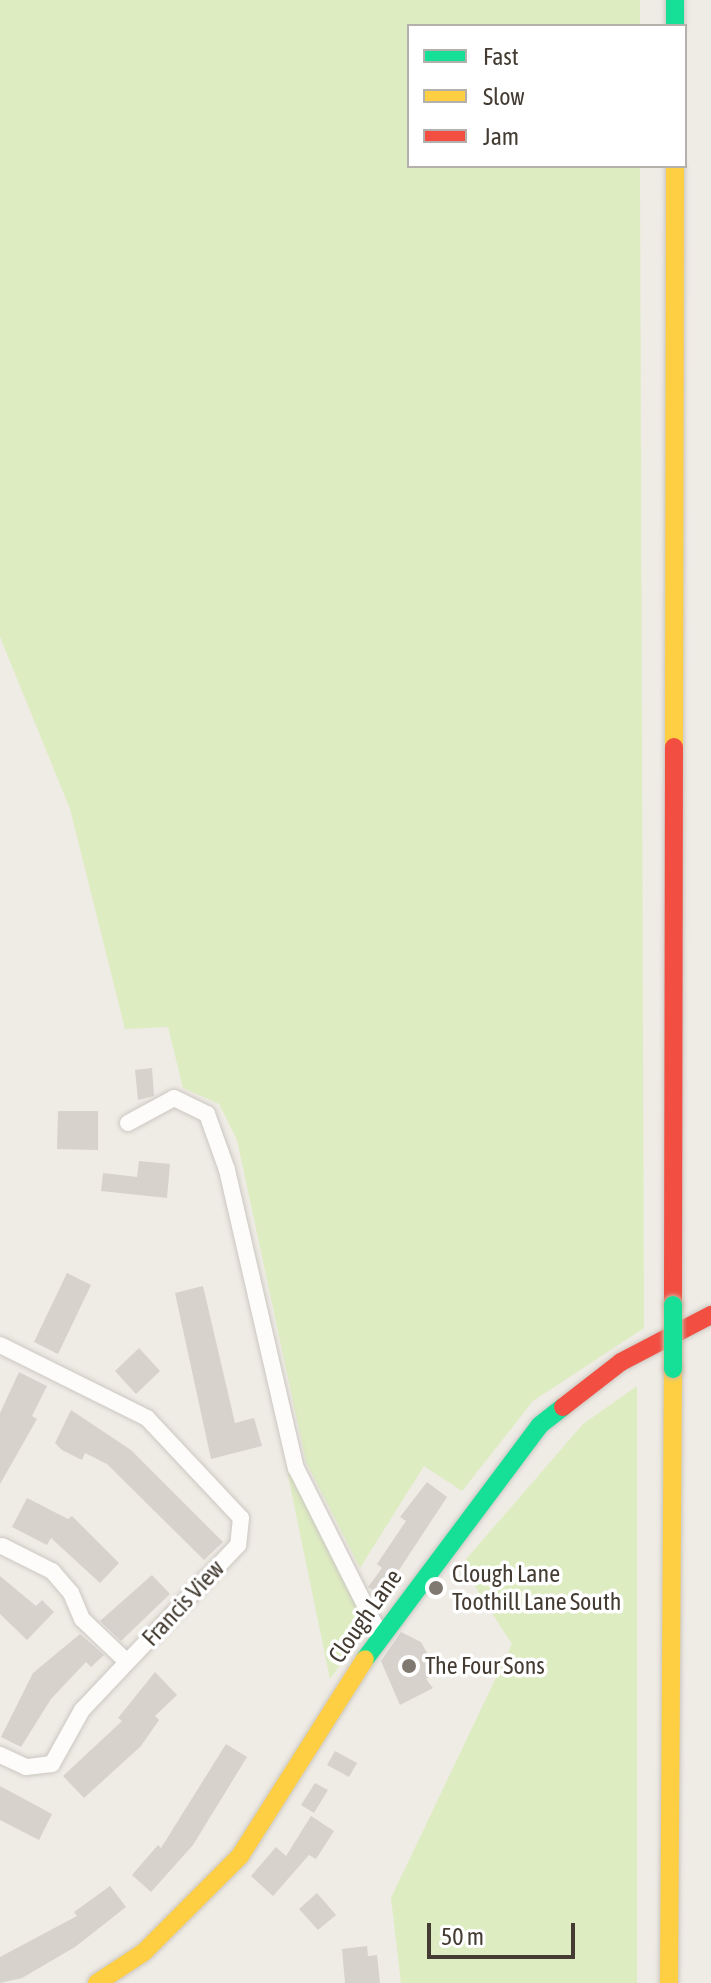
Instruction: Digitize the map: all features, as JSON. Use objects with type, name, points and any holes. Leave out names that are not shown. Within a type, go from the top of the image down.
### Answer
[{"type":"main road","points":[[675,0],[675,24]]},
{"type":"main road","points":[[669,1983],[675,168]]},
{"type":"main road","name":"Clough Lane","points":[[97,1983],[144,1952],[240,1856],[380,1635],[540,1425],[621,1362],[711,1315]]},
{"type":"street","points":[[128,1123],[174,1098],[207,1114],[227,1170],[296,1468],[380,1635]]},
{"type":"street","name":"Francis View","points":[[0,1345],[147,1418],[241,1518],[238,1545],[82,1710],[52,1764],[26,1767],[0,1755]]},
{"type":"street","points":[[2,1546],[52,1571],[82,1619],[127,1662]]},
{"type":"green space","points":[[0,0],[640,0],[640,24],[407,24],[407,168],[640,168],[644,1328],[533,1401],[462,1491],[424,1466],[360,1568],[306,1462],[237,1140],[219,1104],[183,1088],[168,1027],[125,1029],[70,809],[0,637]]},
{"type":"green space","points":[[637,1386],[637,1983],[401,1983],[391,1898],[512,1644],[461,1565],[583,1424]]},
{"type":"green space","points":[[285,1461],[370,1623],[330,1679]]},
{"type":"building","points":[[152,1068],[154,1096],[138,1100],[135,1070]]},
{"type":"building","points":[[58,1111],[98,1111],[98,1150],[57,1149]]},
{"type":"building","points":[[139,1161],[170,1164],[167,1198],[101,1191],[103,1173],[137,1177]]},
{"type":"building","points":[[67,1273],[91,1285],[58,1354],[34,1342]]},
{"type":"building","points":[[203,1286],[235,1423],[254,1418],[262,1446],[211,1459],[175,1293]]},
{"type":"building","points":[[139,1348],[160,1371],[136,1394],[115,1371]]},
{"type":"building","points":[[19,1372],[47,1386],[32,1416],[37,1419],[0,1484],[0,1413]]},
{"type":"building","points":[[71,1410],[131,1450],[223,1542],[204,1560],[107,1464],[85,1453],[82,1460],[62,1450],[55,1443]]},
{"type":"building","points":[[427,1482],[447,1497],[382,1596],[368,1587],[382,1568],[377,1564],[406,1521],[400,1517]]},
{"type":"building","points":[[27,1498],[68,1519],[72,1516],[119,1563],[100,1583],[51,1538],[47,1545],[12,1527]]},
{"type":"building","points":[[152,1575],[170,1594],[121,1641],[100,1621]]},
{"type":"building","points":[[0,1576],[36,1606],[42,1600],[54,1612],[27,1640],[0,1614]]},
{"type":"building","name":"The Four Sons","points":[[401,1632],[421,1642],[438,1673],[426,1679],[433,1688],[400,1705],[381,1661]]},
{"type":"building","points":[[80,1634],[104,1655],[91,1667],[86,1662],[51,1699],[21,1747],[1,1737],[33,1673]]},
{"type":"building","points":[[155,1672],[177,1695],[155,1716],[159,1720],[141,1746],[84,1798],[63,1776],[122,1721],[118,1718]]},
{"type":"building","points":[[226,1744],[247,1757],[193,1845],[151,1892],[132,1875],[158,1845],[161,1848]]},
{"type":"building","points":[[335,1751],[357,1763],[349,1777],[327,1765]]},
{"type":"building","points":[[315,1783],[328,1790],[314,1813],[301,1805]]},
{"type":"building","points":[[0,1786],[52,1814],[39,1840],[0,1820]]},
{"type":"building","points":[[311,1816],[334,1831],[316,1859],[309,1855],[273,1896],[251,1876],[276,1847],[286,1856]]},
{"type":"building","points":[[110,1886],[126,1907],[75,1947],[22,1978],[0,1983],[0,1957],[77,1916],[74,1912]]},
{"type":"building","points":[[317,1893],[336,1915],[318,1930],[299,1909]]},
{"type":"building","points":[[367,1946],[368,1956],[377,1955],[380,1983],[345,1983],[342,1949]]},
{"type":"traffic: fast","points":[[675,0],[675,24]]},
{"type":"traffic: fast","points":[[673,1305],[673,1369]]},
{"type":"traffic: fast","points":[[365,1659],[540,1425],[563,1407]]},
{"type":"traffic: slow","points":[[674,747],[675,168]]},
{"type":"traffic: slow","points":[[669,1983],[673,1369]]},
{"type":"traffic: slow","points":[[97,1983],[144,1952],[240,1856],[365,1659]]},
{"type":"traffic: jam","points":[[673,1305],[674,747]]},
{"type":"traffic: jam","points":[[563,1407],[621,1362],[711,1315]]},
{"type":"place","name":"Clough Lane Toothill Lane South","points":[[436,1588]]},
{"type":"place","name":"The Four Sons","points":[[409,1666]]}]
